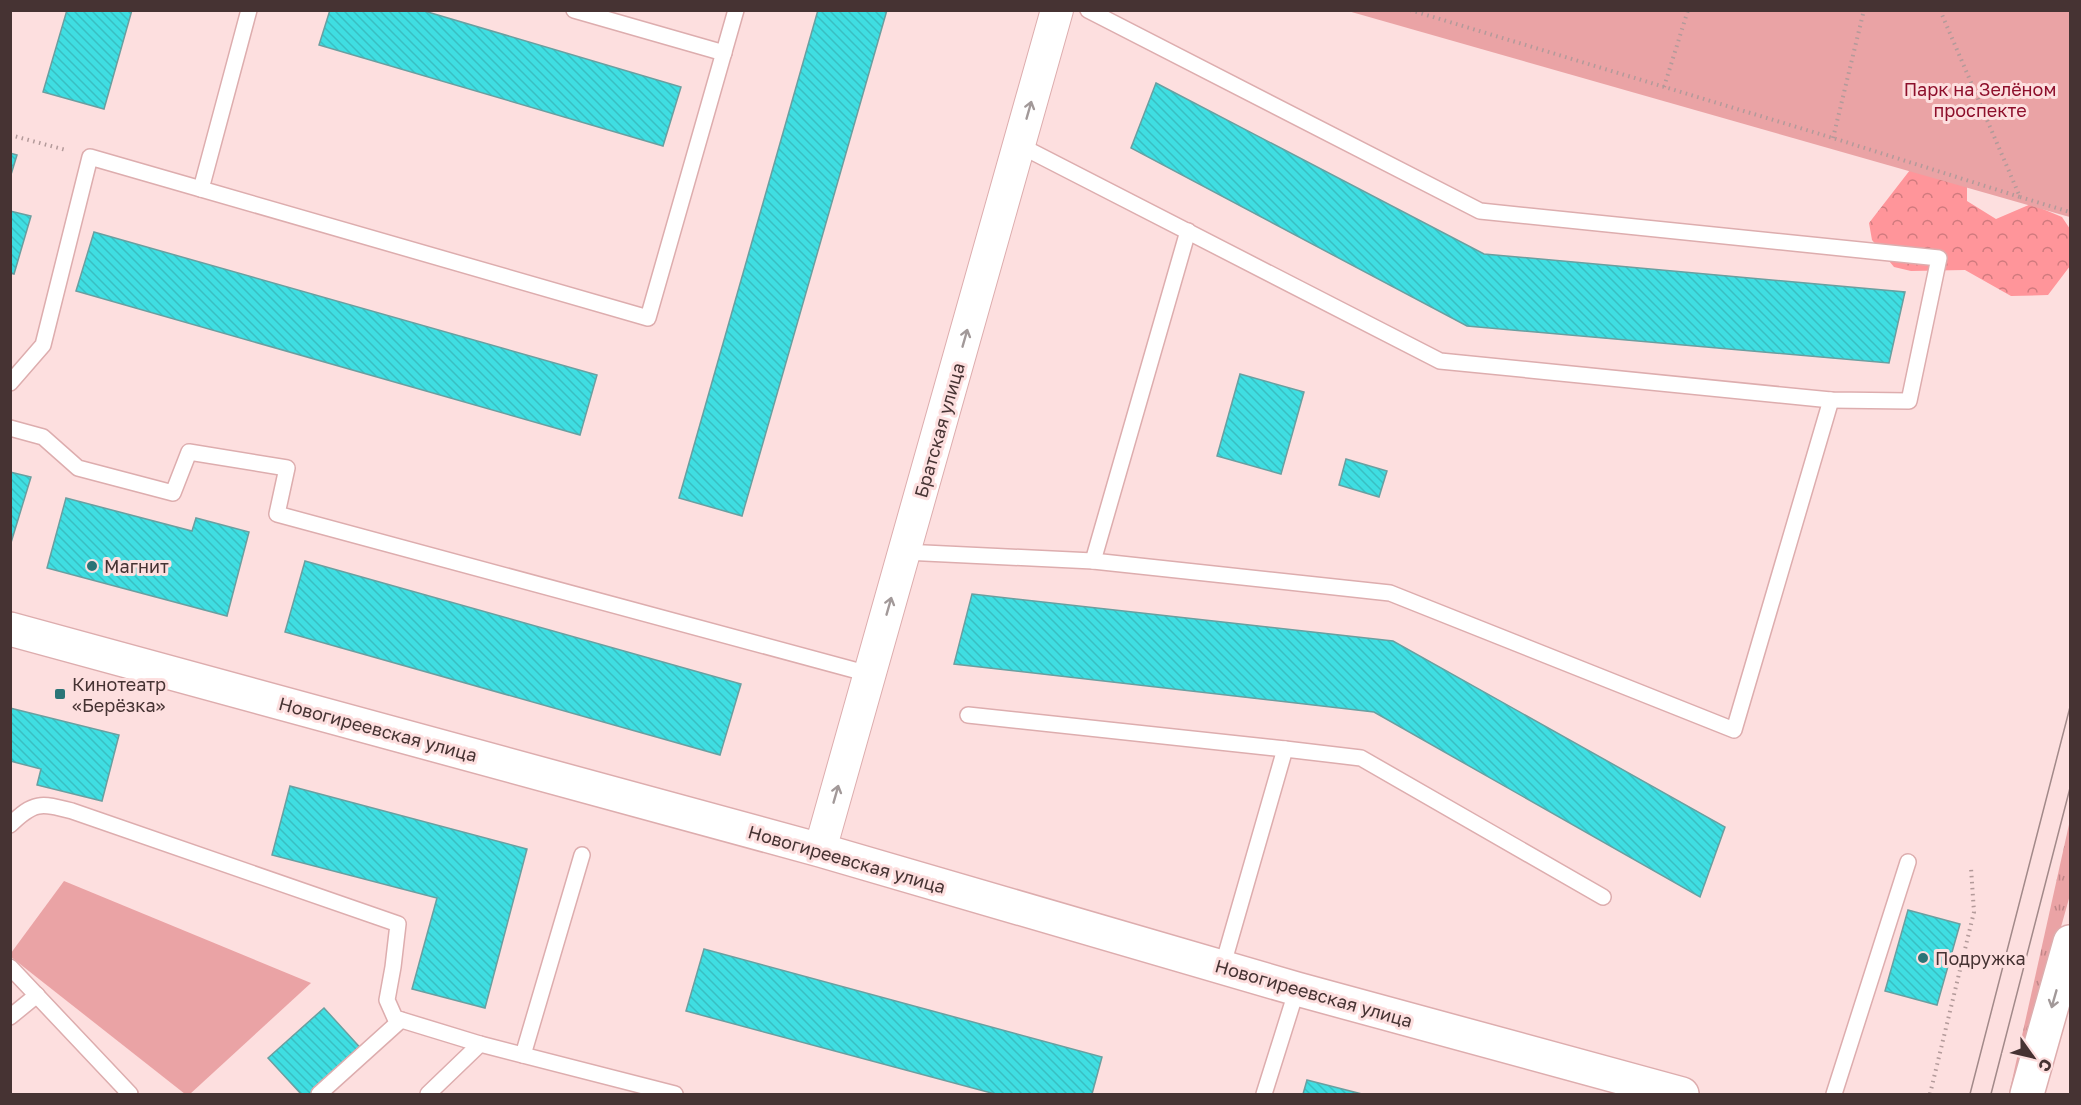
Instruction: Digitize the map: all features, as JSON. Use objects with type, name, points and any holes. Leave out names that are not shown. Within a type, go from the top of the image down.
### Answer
[{"type":"street","name":"Братская улица","points":[[820,850],[1058,10]]},
{"type":"street","name":"Новогиреевская улица","points":[[10,629],[820,850],[1222,968],[1682,1095]]},
{"type":"street","points":[[2027,1095],[2070,942]]},
{"type":"lane","points":[[201,189],[249,10]]},
{"type":"lane","points":[[574,10],[724,53]]},
{"type":"lane","points":[[10,383],[43,345],[90,157],[648,318],[736,10]]},
{"type":"lane","points":[[1019,145],[1440,361],[1831,400],[1909,401],[1939,258],[1480,211],[1088,10]]},
{"type":"lane","points":[[1093,561],[1188,231]]},
{"type":"lane","points":[[904,552],[1093,561],[1390,593],[1734,730],[1831,400]]},
{"type":"lane","points":[[10,428],[43,437],[78,468],[172,494],[189,452],[287,468],[277,514],[869,675]]},
{"type":"lane","points":[[968,715],[1361,758],[1603,897]]},
{"type":"lane","points":[[1222,968],[1285,748]]},
{"type":"lane","points":[[10,825],[24,811],[46,804],[398,924],[387,1000],[395,1018],[642,1090],[675,1095]]},
{"type":"lane","points":[[523,1055],[582,855]]},
{"type":"lane","points":[[1834,1095],[1908,862]]},
{"type":"lane","points":[[10,967],[130,1095]]},
{"type":"lane","points":[[1264,1095],[1297,989]]},
{"type":"lane","points":[[10,1017],[37,995]]},
{"type":"lane","points":[[319,1095],[401,1020]]},
{"type":"lane","points":[[428,1095],[480,1044]]},
{"type":"path","points":[[1410,10],[2070,212]]},
{"type":"path","points":[[1664,87],[1688,10]]},
{"type":"path","points":[[1833,138],[1864,10]]},
{"type":"path","points":[[1940,10],[2020,196]]},
{"type":"path","points":[[10,135],[90,157]]},
{"type":"path","points":[[1930,1095],[1974,912],[1971,868]]},
{"type":"green space","name":"Парк на Зелёном проспекте","points":[[1348,11],[2070,11],[2070,217],[2066,216]]},
{"type":"green space","points":[[1967,165],[1967,201],[1996,219],[2031,204],[2062,217],[2070,229],[2070,266],[2048,295],[2011,296],[1965,270],[1911,271],[1894,267],[1872,240],[1869,223],[1910,170]]},
{"type":"green space","points":[[2070,820],[2070,895],[2014,1094],[2009,1094]]},
{"type":"green space","points":[[64,881],[311,983],[190,1094],[185,1094],[11,957],[11,953]]},
{"type":"building","points":[[67,10],[132,10],[104,109],[43,92]]},
{"type":"building","points":[[330,10],[421,10],[681,87],[663,146],[319,45]]},
{"type":"building","points":[[818,10],[887,10],[742,516],[679,498]]},
{"type":"building","points":[[1156,83],[1484,254],[1905,292],[1889,363],[1467,326],[1131,148]]},
{"type":"building","points":[[10,153],[17,155],[10,178]]},
{"type":"building","points":[[10,211],[31,216],[14,274],[10,273]]},
{"type":"building","points":[[94,232],[597,375],[580,435],[76,291]]},
{"type":"building","points":[[1240,374],[1304,392],[1281,474],[1217,456]]},
{"type":"building","points":[[1346,459],[1387,471],[1379,497],[1339,485]]},
{"type":"building","points":[[10,472],[31,477],[10,546]]},
{"type":"building","points":[[66,498],[192,531],[196,518],[249,532],[227,616],[47,568]]},
{"type":"building","points":[[305,561],[741,684],[720,755],[285,632]]},
{"type":"building","points":[[972,594],[1393,641],[1725,827],[1700,897],[1374,712],[954,664]]},
{"type":"building","points":[[10,708],[119,735],[102,801],[37,785],[41,769],[10,761]]},
{"type":"building","points":[[290,786],[527,849],[485,1008],[412,989],[437,898],[272,855]]},
{"type":"building","name":"Подружка","points":[[1908,910],[1960,924],[1937,1005],[1885,991]]},
{"type":"building","points":[[704,949],[1102,1057],[1092,1094],[995,1094],[686,1011]]},
{"type":"building","points":[[324,1008],[365,1053],[318,1094],[301,1094],[268,1058]]},
{"type":"building","points":[[1307,1080],[1362,1094],[1303,1094]]},
{"type":"tram line","points":[[1970,1094],[2070,707]]},
{"type":"tram line","points":[[1991,1094],[2070,788]]},
{"type":"place","name":"Магнит","points":[[92,566]]},
{"type":"place","name":"Кинотеатр «Берёзка»","points":[[60,694]]},
{"type":"place","name":"Подружка","points":[[1923,958]]}]
